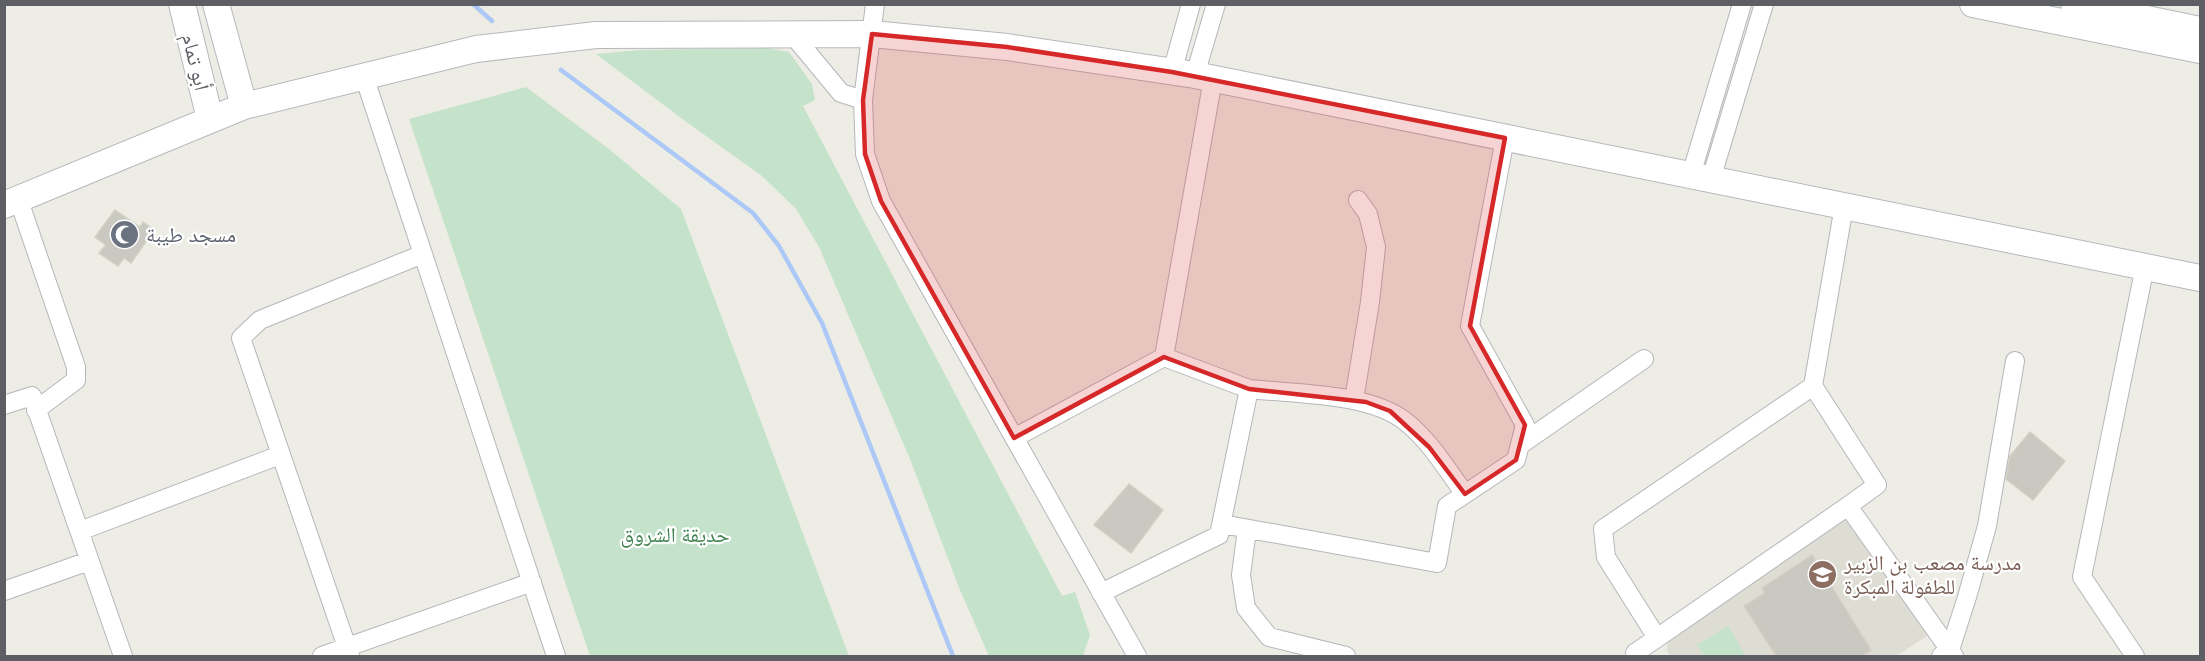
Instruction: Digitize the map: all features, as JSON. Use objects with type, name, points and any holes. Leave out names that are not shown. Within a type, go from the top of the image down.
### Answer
[{"type":"street","name":"أبو تمام","points":[[182,4],[210,120]]},
{"type":"street","name":"أبو تمام","points":[[216,4],[244,106]]},
{"type":"street","points":[[875,4],[863,100],[865,154],[881,201],[1137,657]]},
{"type":"street","points":[[1164,357],[1193,75],[1191,4]]},
{"type":"street","points":[[1193,75],[1216,4]]},
{"type":"street","points":[[1701,177],[1742,4]]},
{"type":"street","points":[[1701,177],[1764,4]]},
{"type":"street","points":[[1973,4],[2200,50]]},
{"type":"street","points":[[2074,4],[2200,30]]},
{"type":"street","points":[[792,34],[841,93],[863,100]]},
{"type":"street","points":[[36,410],[76,380],[76,367],[11,202],[244,106],[476,49],[596,35],[872,34],[1007,47],[1193,75],[2200,278]]},
{"type":"street","points":[[364,76],[556,657]]},
{"type":"street","points":[[1222,524],[1437,563],[1447,506],[1516,460],[1525,426],[1470,326],[1506,138]]},
{"type":"street","points":[[1354,400],[1370,302],[1376,247],[1368,214],[1358,200]]},
{"type":"street","points":[[1638,657],[1635,652],[1877,485],[1812,386],[1844,206]]},
{"type":"street","points":[[348,651],[241,338],[260,320],[423,254]]},
{"type":"street","points":[[2135,657],[2082,577],[2145,267]]},
{"type":"street","points":[[1014,438],[1164,357],[1249,389],[1354,400],[1390,411],[1408,423],[1465,494]]},
{"type":"street","points":[[1520,444],[1644,359]]},
{"type":"street","points":[[1948,654],[1987,526],[2015,361]]},
{"type":"street","points":[[1657,638],[1606,557],[1603,529],[1812,386]]},
{"type":"street","points":[[1101,593],[1220,536],[1249,389]]},
{"type":"street","points":[[4,405],[32,396],[123,657]]},
{"type":"street","points":[[80,531],[280,455]]},
{"type":"street","points":[[1848,506],[1948,654]]},
{"type":"street","points":[[1247,529],[1241,575],[1246,608],[1269,637],[1346,657]]},
{"type":"street","points":[[4,591],[89,561]]},
{"type":"street","points":[[322,657],[348,651],[532,582]]},
{"type":"highlighted area","points":[[872,34],[1007,47],[1172,72],[1505,138],[1470,326],[1525,425],[1516,460],[1465,494],[1429,447],[1390,411],[1366,402],[1249,389],[1164,357],[1014,438],[881,201],[865,154],[863,100]]},
{"type":"shaded area","name":"مدرسة مصعب بن الزبير للطفولة المبكرة","points":[[1847,514],[1930,634],[1896,656],[1670,656],[1667,650],[1668,635]]},
{"type":"green space","points":[[766,48],[789,52],[812,84],[815,100],[803,106],[1062,596],[1075,592],[1090,635],[1083,656],[989,656],[960,590],[910,459],[819,247],[796,209],[762,176],[596,54],[640,50]]},
{"type":"green space","name":"حديقة الشروق","points":[[526,87],[609,149],[681,209],[849,656],[590,656],[409,119]]},
{"type":"green space","points":[[1728,626],[1746,656],[1704,656],[1697,645]]},
{"type":"building","name":"مسجد طيبة","points":[[115,210],[140,227],[143,222],[154,230],[131,263],[124,258],[118,266],[99,253],[106,245],[95,237]]},
{"type":"building","points":[[2030,432],[2065,461],[2033,500],[2006,479],[2010,456]]},
{"type":"building","points":[[1129,484],[1163,510],[1131,553],[1094,525]]},
{"type":"building","points":[[1812,555],[1871,650],[1860,657],[1777,657],[1744,606],[1765,593],[1762,588]]},
{"type":"waterway","points":[[473,4],[492,21]]},
{"type":"waterway","points":[[561,70],[753,213],[779,246],[822,323],[953,656]]},
{"type":"place","name":"مسجد طيبة","points":[[125,234]]},
{"type":"place","name":"مدرسة مصعب بن الزبير للطفولة المبكرة","points":[[1823,574]]}]
